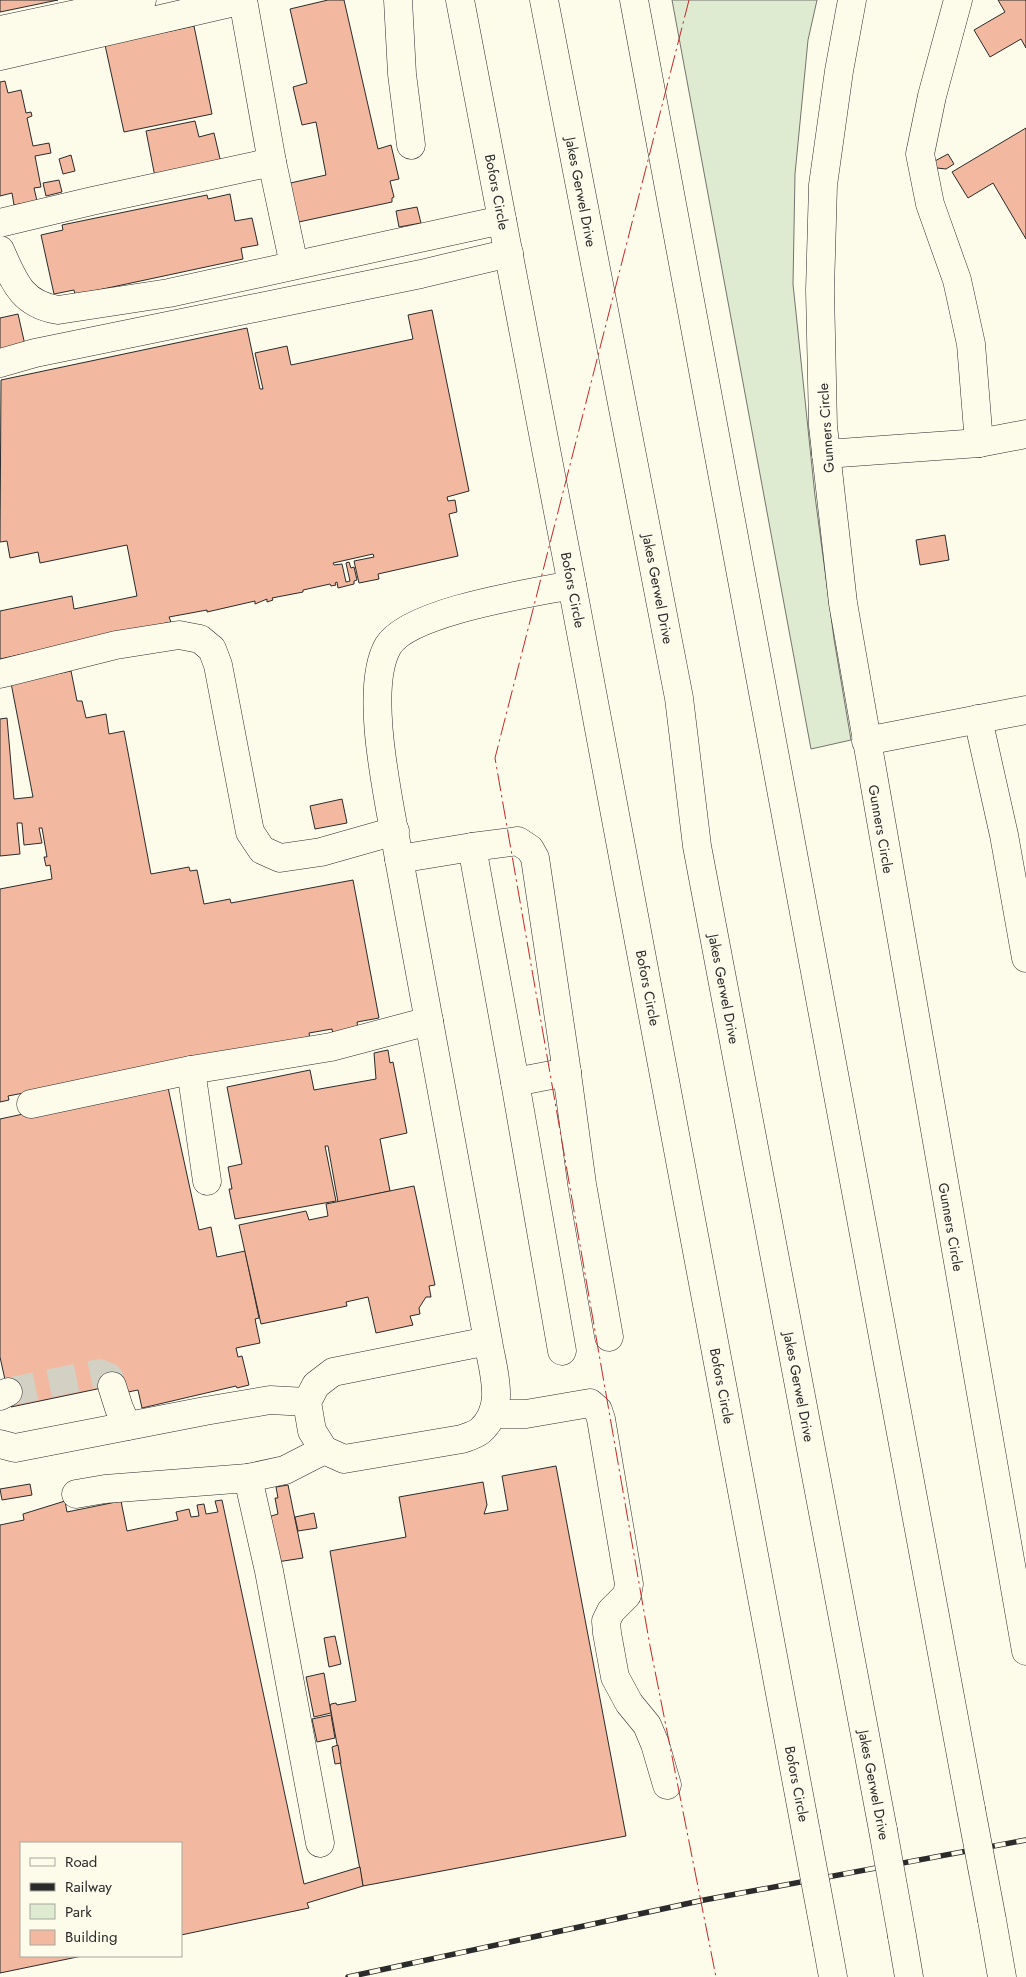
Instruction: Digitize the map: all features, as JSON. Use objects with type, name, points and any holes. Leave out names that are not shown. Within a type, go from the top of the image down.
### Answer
[{"type":"main road","points":[[0,30],[142,0]]},
{"type":"main road","points":[[0,56],[243,0],[272,162],[294,265]]},
{"type":"main road","points":[[398,0],[402,74],[411,145]]},
{"type":"main road","name":"Bofors Circle","points":[[460,0],[833,1977]]},
{"type":"main road","name":"Jakes Gerwel Drive","points":[[544,0],[679,698],[699,856],[910,1977]]},
{"type":"main road","points":[[634,0],[1002,1977]]},
{"type":"main road","name":"Gunners Circle","points":[[852,0],[824,185],[820,290],[823,426],[843,603],[1026,1651]]},
{"type":"main road","points":[[958,0],[932,96],[920,154],[930,204],[957,280],[971,344],[979,444]]},
{"type":"main road","points":[[0,223],[272,162]]},
{"type":"main road","points":[[0,250],[16,283],[27,299],[43,308],[58,310],[169,293],[502,220]]},
{"type":"main road","points":[[0,363],[35,353],[421,274],[509,253]]},
{"type":"main road","points":[[826,454],[979,444],[1026,434]]},
{"type":"main road","points":[[488,1341],[333,1372],[316,1385],[307,1402],[312,1431],[324,1450],[344,1459],[462,1439],[479,1432],[494,1414],[497,1395],[488,1341],[384,775],[379,722],[381,664],[389,645],[407,629],[437,616],[490,601],[572,586]]},
{"type":"main road","points":[[0,674],[125,644],[179,635],[200,639],[212,650],[218,665],[250,832],[262,850],[280,858],[288,857],[321,852],[395,831]]},
{"type":"main road","points":[[866,741],[1026,710]]},
{"type":"main road","points":[[978,719],[1004,835],[1026,958]]},
{"type":"main road","points":[[399,859],[518,841],[530,849],[535,858],[582,1184],[609,1337]]},
{"type":"main road","points":[[472,847],[562,1351]]},
{"type":"main road","points":[[31,1104],[191,1070],[331,1047],[429,1021]]},
{"type":"main road","points":[[191,1070],[207,1181]]},
{"type":"main road","points":[[515,1082],[566,1072]]},
{"type":"main road","points":[[112,1386],[127,1426]]},
{"type":"main road","points":[[0,1444],[15,1448],[270,1400],[307,1402]]},
{"type":"main road","points":[[494,1414],[526,1414],[590,1403],[598,1410],[629,1584],[627,1595],[611,1611],[606,1621],[615,1677],[629,1703],[647,1725],[655,1744],[667,1785]]},
{"type":"main road","points":[[76,1494],[105,1489],[248,1478],[286,1470],[324,1450]]},
{"type":"main road","points":[[248,1478],[268,1571],[320,1843]]},
{"type":"green space","points":[[672,0],[817,0],[808,40],[795,174],[793,284],[815,496],[834,639],[851,740],[811,749]]},
{"type":"building","points":[[0,0],[58,0],[0,12]]},
{"type":"building","points":[[328,0],[344,0],[378,149],[391,145],[399,179],[390,181],[394,197],[392,202],[294,223],[286,184],[326,175],[316,122],[302,125],[293,87],[307,83],[290,9]]},
{"type":"building","points":[[998,0],[1026,0],[1026,48],[1021,39],[990,57],[974,30],[1005,12]]},
{"type":"building","points":[[194,26],[212,114],[124,132],[105,45]]},
{"type":"building","points":[[5,81],[8,93],[21,90],[26,113],[31,112],[32,116],[27,118],[33,146],[49,143],[51,153],[35,156],[41,187],[34,188],[37,201],[14,205],[12,193],[0,196],[0,82]]},
{"type":"building","points":[[195,121],[199,137],[214,133],[221,163],[155,177],[146,131]]},
{"type":"building","points":[[1026,128],[1026,239],[993,183],[968,198],[952,172]]},
{"type":"building","points":[[948,154],[954,164],[946,169],[937,168],[933,162]]},
{"type":"building","points":[[71,155],[75,171],[63,174],[59,159]]},
{"type":"building","points":[[59,180],[62,192],[46,196],[43,183]]},
{"type":"building","points":[[230,194],[235,221],[252,218],[258,245],[241,248],[243,259],[75,295],[74,290],[54,294],[41,235],[63,230],[62,225],[207,195],[208,199]]},
{"type":"building","points":[[417,207],[421,223],[399,227],[396,211]]},
{"type":"building","points":[[432,310],[469,491],[447,497],[448,501],[455,500],[457,512],[449,514],[458,556],[378,574],[379,579],[359,583],[354,561],[374,557],[373,554],[333,563],[334,565],[342,564],[346,582],[350,581],[346,563],[349,562],[351,568],[354,567],[357,580],[354,581],[354,584],[338,588],[337,582],[335,583],[336,585],[331,586],[330,584],[303,590],[303,592],[272,598],[273,600],[267,602],[267,599],[255,604],[255,601],[207,612],[207,610],[169,617],[171,622],[0,659],[0,611],[72,596],[74,609],[137,596],[127,545],[40,563],[38,552],[10,558],[7,541],[0,542],[1,380],[247,328],[260,389],[263,389],[255,353],[287,346],[291,365],[413,339],[408,315]]},
{"type":"building","points":[[18,314],[25,345],[0,350],[0,318]]},
{"type":"building","points":[[945,535],[949,560],[920,565],[916,540]]},
{"type":"building","points":[[71,671],[77,701],[82,701],[86,718],[106,714],[109,734],[124,731],[151,874],[189,867],[190,871],[197,870],[204,904],[230,899],[231,903],[353,880],[379,1018],[357,1022],[359,1035],[334,1040],[332,1029],[309,1033],[311,1045],[285,1043],[8,1096],[9,1100],[0,1102],[0,889],[52,879],[50,865],[46,866],[44,857],[47,857],[42,828],[39,828],[42,843],[24,845],[22,823],[17,823],[20,854],[0,856],[0,719],[7,718],[14,799],[33,797],[11,683]]},
{"type":"building","points":[[342,799],[347,823],[315,829],[310,806]]},
{"type":"building","points":[[388,1050],[390,1063],[393,1062],[407,1133],[380,1139],[390,1191],[338,1202],[328,1146],[325,1146],[336,1201],[235,1219],[229,1189],[232,1189],[228,1167],[242,1164],[227,1087],[310,1070],[314,1090],[376,1079],[374,1053]]},
{"type":"building","points":[[167,1083],[199,1230],[211,1227],[217,1257],[245,1251],[259,1318],[255,1319],[260,1343],[236,1348],[238,1357],[242,1356],[249,1385],[237,1388],[236,1386],[142,1408],[138,1390],[123,1393],[121,1384],[11,1407],[0,1357],[0,1119]]},
{"type":"building","points":[[414,1186],[435,1285],[429,1286],[431,1297],[426,1297],[419,1308],[420,1314],[410,1316],[413,1325],[376,1333],[368,1297],[346,1302],[347,1306],[261,1324],[239,1225],[306,1211],[309,1220],[328,1216],[326,1204]]},
{"type":"building","points":[[556,1466],[626,1836],[363,1886],[330,1706],[336,1703],[337,1705],[356,1701],[330,1551],[406,1537],[399,1497],[483,1482],[487,1505],[484,1514],[508,1510],[502,1476]]},
{"type":"building","points":[[30,1484],[32,1495],[2,1500],[0,1489]]},
{"type":"building","points":[[288,1485],[303,1558],[277,1562],[268,1517],[278,1514],[275,1498],[278,1498],[276,1487]]},
{"type":"building","points":[[222,1500],[304,1884],[360,1867],[363,1886],[307,1903],[309,1908],[182,1935],[182,1842],[20,1842],[20,1957],[77,1957],[0,1973],[0,1525],[24,1520],[23,1514],[65,1501],[67,1512],[121,1501],[127,1531],[178,1520],[176,1512],[189,1509],[191,1517],[199,1516],[197,1505],[204,1504],[206,1514],[218,1512],[215,1501]]},
{"type":"building","points":[[314,1513],[317,1528],[298,1531],[295,1517]]},
{"type":"building","points":[[335,1636],[341,1664],[329,1667],[324,1638]]},
{"type":"building","points":[[324,1673],[331,1713],[314,1717],[306,1677]]},
{"type":"building","points":[[331,1715],[335,1738],[317,1742],[312,1719]]},
{"type":"building","points":[[338,1745],[341,1763],[335,1764],[332,1747]]},
{"type":"tunnel","points":[[8,1392],[99,1373],[109,1377],[112,1386]]},
{"type":"railway","points":[[348,1977],[704,1900],[1026,1840]]},
{"type":"power","points":[[689,0],[495,758],[650,1646],[716,1977]]}]
